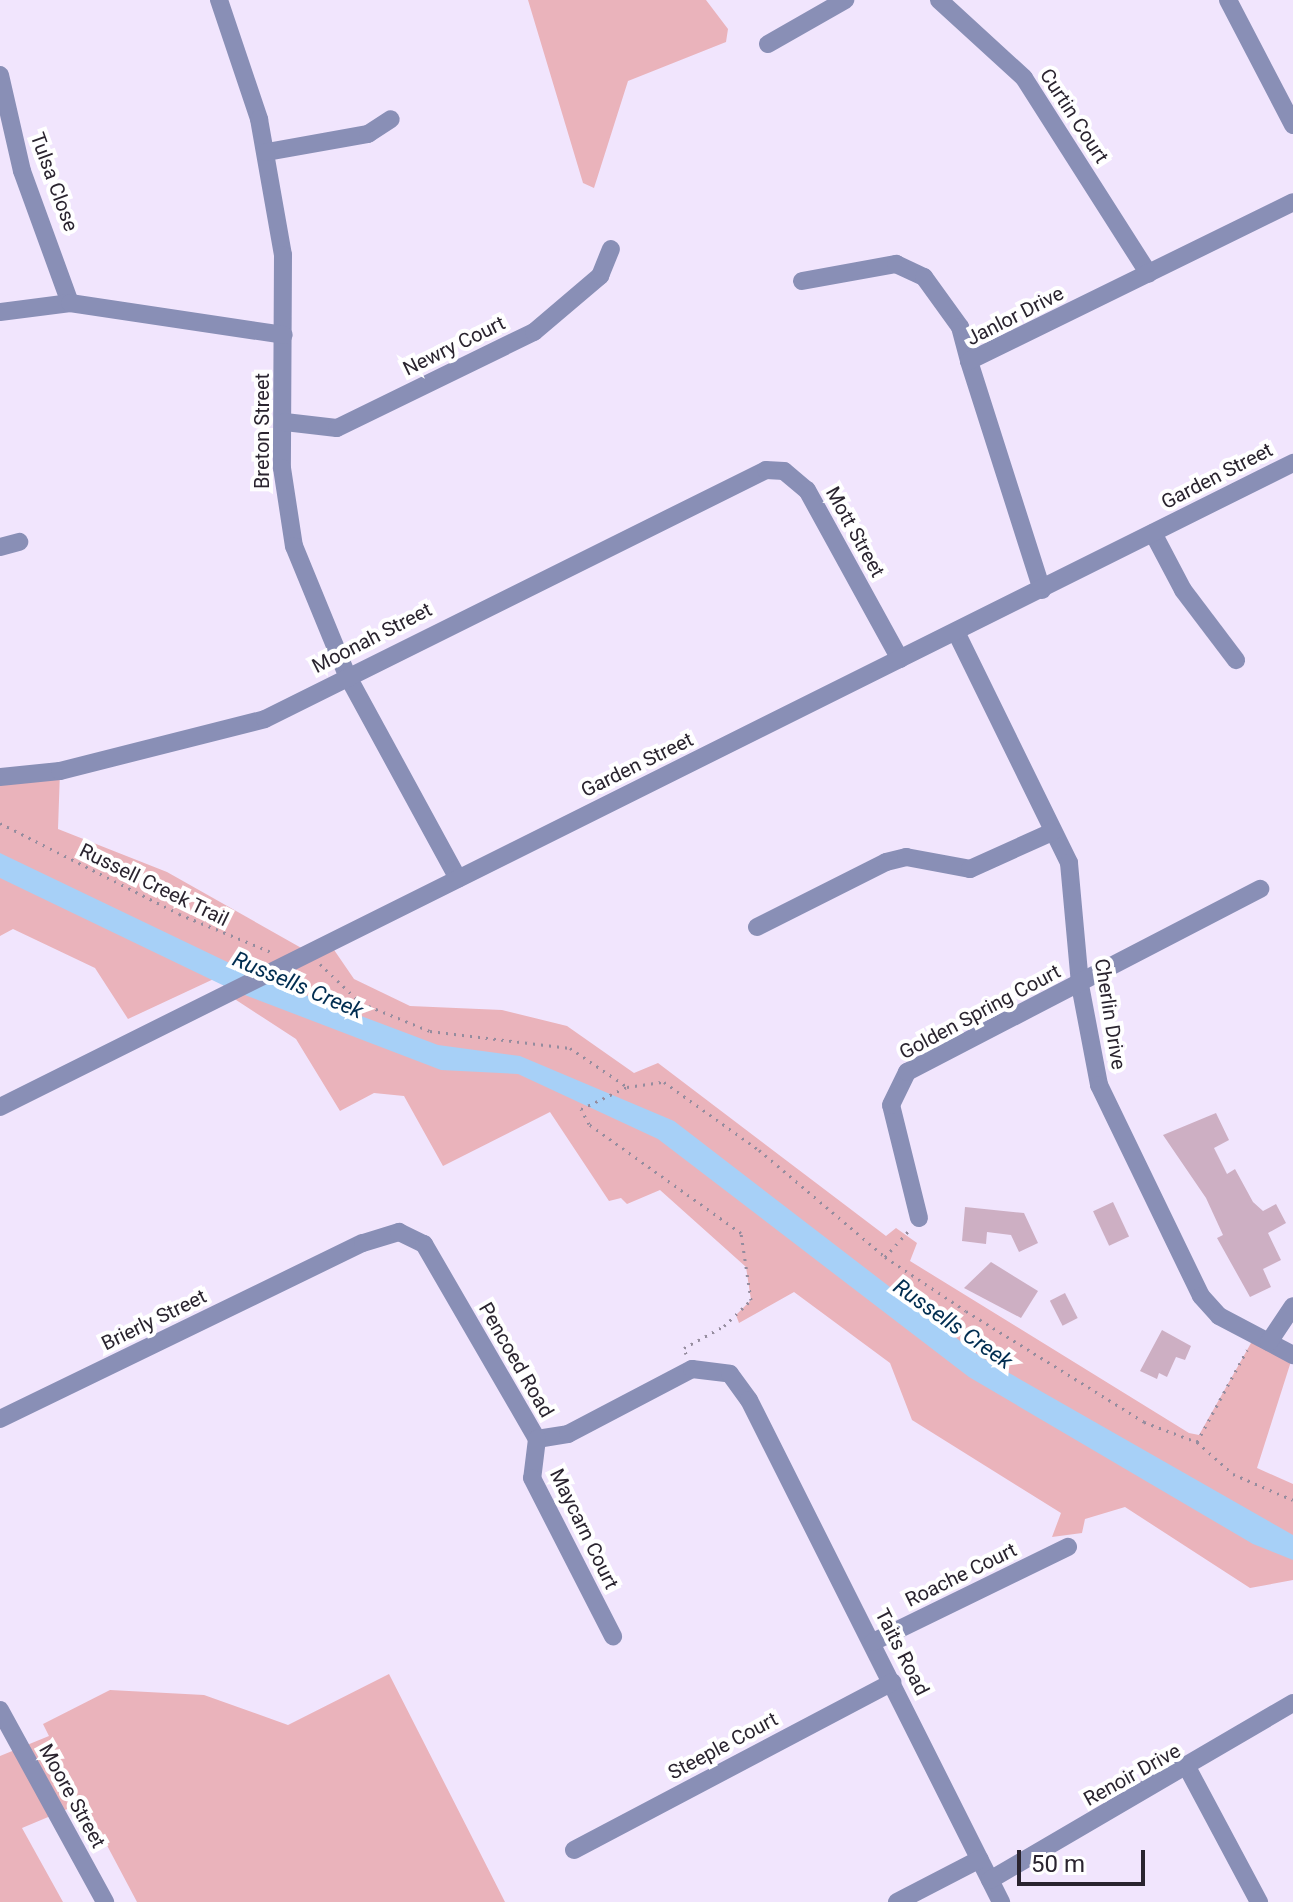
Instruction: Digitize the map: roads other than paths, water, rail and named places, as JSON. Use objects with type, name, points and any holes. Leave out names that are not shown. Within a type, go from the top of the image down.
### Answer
[{"type":"street","name":"Breton Street","points":[[219,0],[267,152],[283,255],[285,422],[282,468],[294,546],[347,675],[458,879]]},
{"type":"street","points":[[768,44],[845,0]]},
{"type":"street","name":"Curtin Court","points":[[939,0],[1024,78],[1149,274]]},
{"type":"street","points":[[1228,0],[1293,125]]},
{"type":"street","name":"Tulsa Close","points":[[0,75],[22,171],[70,303]]},
{"type":"street","points":[[267,152],[368,134],[391,119]]},
{"type":"street","name":"Janlor Drive","points":[[1042,590],[969,361],[1293,202]]},
{"type":"street","name":"Newry Court","points":[[285,422],[337,428],[534,332],[592,285],[611,249]]},
{"type":"street","points":[[802,281],[871,264],[896,264],[924,277],[960,327],[969,361]]},
{"type":"street","points":[[0,312],[70,303],[284,335]]},
{"type":"street","name":"Garden Street","points":[[0,1107],[250,986],[458,879],[1293,463]]},
{"type":"street","name":"Mott Street","points":[[744,477],[774,470],[798,480],[900,659]]},
{"type":"street","name":"Moonah Street","points":[[0,777],[50,773],[200,738],[265,719],[744,477]]},
{"type":"street","points":[[1153,533],[1183,590],[1236,660]]},
{"type":"street","points":[[0,547],[19,542]]},
{"type":"street","name":"Cherlin Drive","points":[[956,632],[1069,863],[1080,985],[1099,1085],[1188,1272],[1219,1316],[1293,1355]]},
{"type":"street","points":[[757,927],[886,862],[906,857],[970,869],[1052,832]]},
{"type":"street","name":"Golden Spring Court","points":[[919,1218],[891,1105],[897,1086],[907,1072],[1260,889]]},
{"type":"street","name":"Pencoed Road","points":[[327,1260],[399,1232],[424,1244],[537,1439],[568,1434],[692,1369]]},
{"type":"street","name":"Brierly Street","points":[[0,1419],[327,1260]]},
{"type":"street","points":[[1262,1339],[1293,1306]]},
{"type":"street","name":"Taits Road","points":[[692,1369],[730,1374],[759,1424],[873,1642],[1001,1902]]},
{"type":"street","name":"Maycarn Court","points":[[537,1439],[532,1478],[613,1636]]},
{"type":"street","name":"Roache Court","points":[[873,1642],[1068,1547]]},
{"type":"street","name":"Steeple Court","points":[[574,1850],[892,1682]]},
{"type":"street","name":"Renoir Drive","points":[[990,1880],[1188,1769],[1293,1703]]},
{"type":"street","name":"Moore Street","points":[[0,1710],[105,1902]]},
{"type":"street","points":[[1188,1769],[1259,1902]]},
{"type":"street","points":[[897,1902],[980,1859]]},
{"type":"water","points":[[0,853],[263,979],[438,1045],[520,1056],[674,1121],[981,1357],[1293,1535],[1293,1560],[1253,1544],[969,1377],[658,1139],[518,1074],[441,1070],[237,992],[0,878]]},
{"type":"water label","name":"Russells Creek","points":[[298,985]]},
{"type":"water label","name":"Russells Creek","points":[[953,1324]]}]
